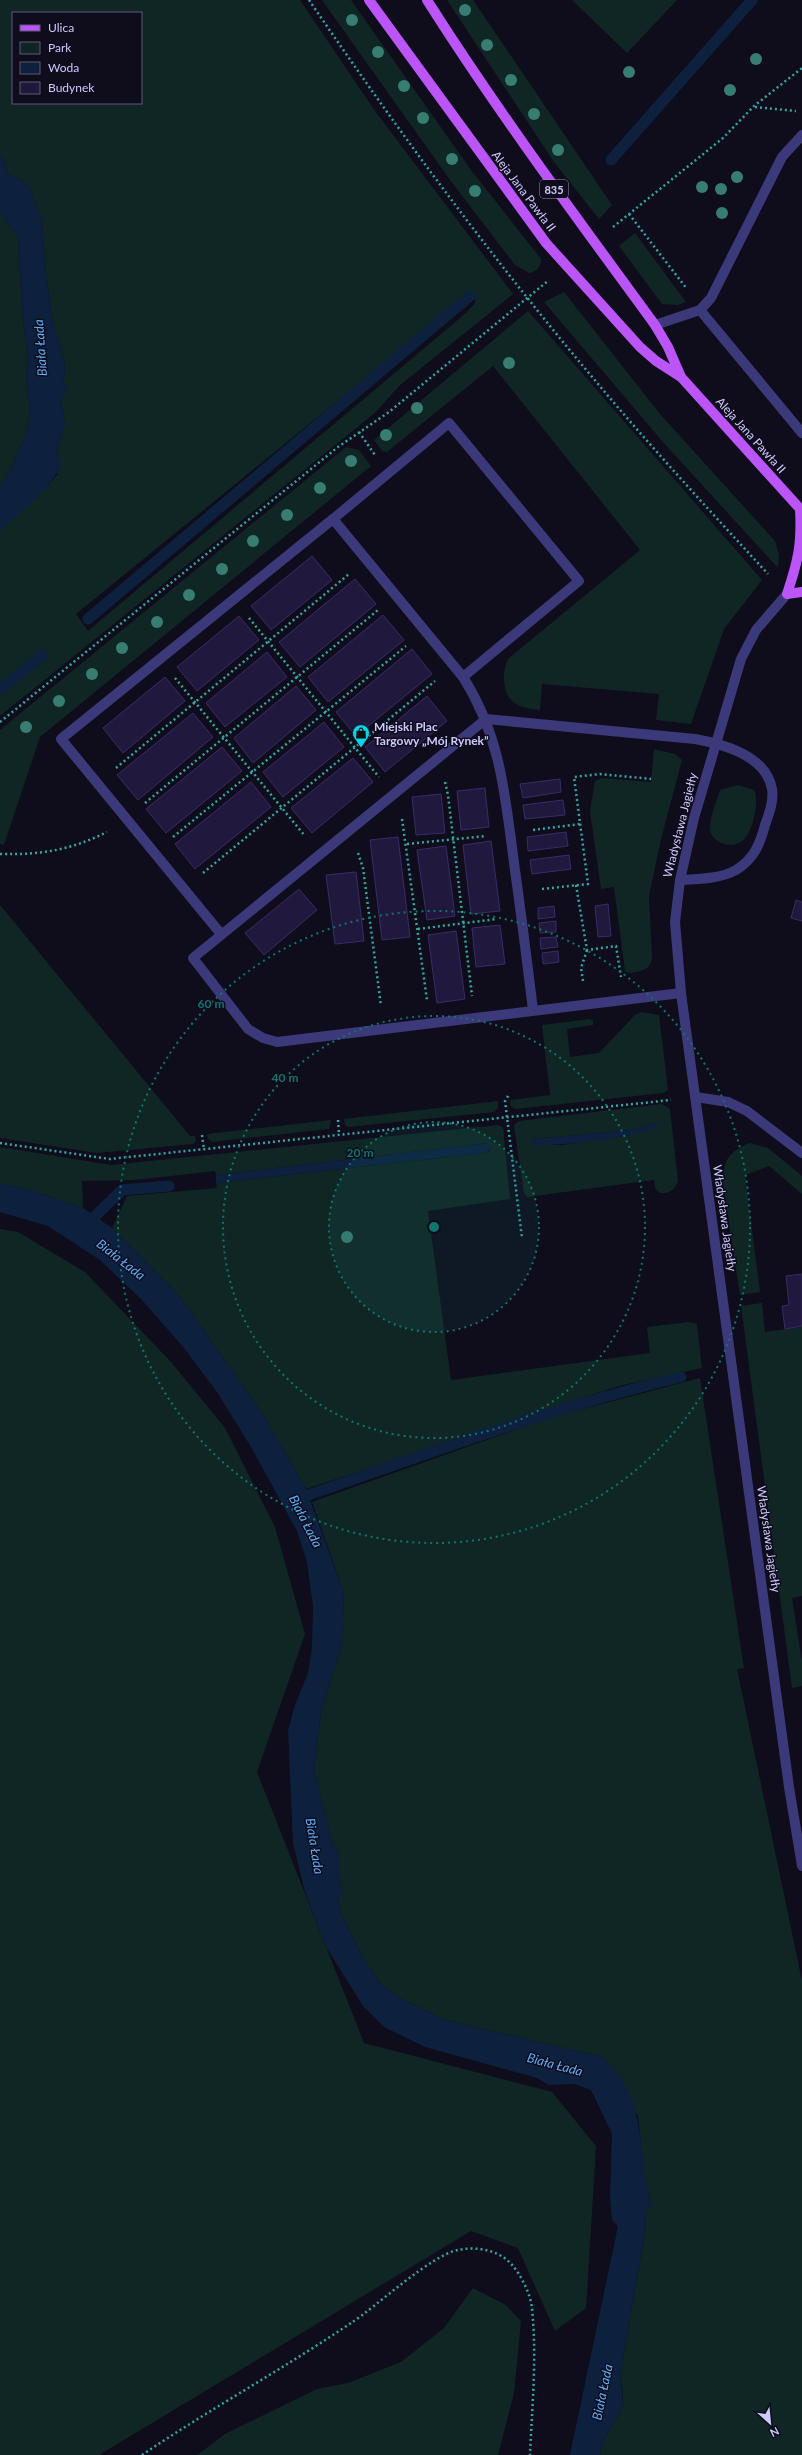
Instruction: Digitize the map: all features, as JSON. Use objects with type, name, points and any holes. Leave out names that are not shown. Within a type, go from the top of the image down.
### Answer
[{"type":"main road","name":"Aleja Jana Pawła II","points":[[369,0],[546,243],[640,347],[656,361],[681,377],[801,510]]},
{"type":"main road","name":"Aleja Jana Pawła II","points":[[427,0],[475,76],[529,154],[654,325],[668,347],[681,377]]},
{"type":"main road","points":[[801,510],[800,548],[787,594],[802,592]]},
{"type":"street","points":[[654,325],[700,310],[714,293],[757,203],[782,158],[802,135]]},
{"type":"street","points":[[700,310],[802,433]]},
{"type":"street","points":[[221,934],[61,739],[449,423],[579,581],[463,678]]},
{"type":"street","points":[[333,519],[463,678],[476,698],[486,719],[502,771],[533,1010]]},
{"type":"street","name":"Władysława Jagiełły","points":[[787,594],[756,630],[748,644],[731,689],[715,742],[680,880],[674,922],[681,993],[788,1779],[802,1866]]},
{"type":"street","points":[[680,880],[718,876],[736,870],[749,860],[759,848],[772,804],[772,790],[768,776],[757,764],[742,753],[715,742],[486,719],[193,958],[248,1029],[263,1038],[277,1042],[681,993]]},
{"type":"street","points":[[696,1097],[728,1102],[748,1111],[802,1153]]},
{"type":"path","points":[[309,0],[385,112],[526,297],[620,409],[771,578]]},
{"type":"path","points":[[802,68],[754,106],[802,112]]},
{"type":"path","points":[[629,214],[691,294],[700,310]]},
{"type":"path","points":[[359,432],[369,446]]},
{"type":"path","points":[[0,722],[338,447]]},
{"type":"path","points":[[97,783],[367,560]]},
{"type":"path","points":[[0,854],[33,854],[81,845],[114,828],[396,596]]},
{"type":"path","points":[[154,853],[425,631]]},
{"type":"path","points":[[160,659],[320,854]]},
{"type":"path","points":[[184,889],[453,666]]},
{"type":"path","points":[[435,760],[443,776],[448,795],[475,1018]]},
{"type":"path","points":[[518,892],[588,884],[574,777],[600,774],[651,779]]},
{"type":"path","points":[[346,832],[364,868],[384,1030]]},
{"type":"path","points":[[576,885],[587,950],[581,968],[586,1004]]},
{"type":"path","points":[[418,929],[521,915]]},
{"type":"path","points":[[587,950],[616,946],[624,999]]},
{"type":"path","points":[[508,1096],[505,1101],[522,1238]]},
{"type":"path","points":[[0,1143],[110,1159],[696,1097]]},
{"type":"path","points":[[338,1120],[339,1135]]},
{"type":"path","points":[[202,1135],[204,1150]]},
{"type":"path","points":[[142,2455],[325,2341],[431,2263],[457,2250],[478,2248],[499,2254],[513,2266],[525,2286],[532,2308],[533,2398],[530,2455]]},
{"type":"green space","points":[[0,0],[300,0],[375,111],[513,294],[399,386],[376,412],[0,716],[0,530],[36,498],[57,475],[56,454],[65,424],[61,401],[67,387],[62,383],[65,375],[64,360],[52,319],[45,264],[42,220],[29,187],[21,180],[8,174],[4,159],[0,156]],"holes":[[[470,293],[476,302],[466,313],[88,631],[76,614]]]},
{"type":"green space","points":[[322,0],[351,0],[471,170],[541,259],[540,265],[536,270],[529,273],[515,265],[450,180]]},
{"type":"green space","points":[[447,0],[473,0],[612,205],[599,219],[554,162]]},
{"type":"green space","points":[[572,0],[677,0],[627,53]]},
{"type":"green space","points":[[0,211],[18,238],[23,322],[28,356],[26,375],[30,413],[26,435],[9,473],[0,485]]},
{"type":"green space","points":[[635,233],[686,302],[678,305],[662,304],[619,246]]},
{"type":"green space","points":[[564,292],[660,414],[775,541],[779,555],[778,568],[662,441],[544,302]]},
{"type":"green space","points":[[528,311],[762,580],[724,629],[691,724],[656,720],[659,694],[542,684],[540,710],[518,705],[508,696],[504,683],[504,676],[506,663],[509,658],[640,550],[493,366],[387,452],[382,451],[374,440]]},
{"type":"green space","points":[[346,447],[359,450],[371,466],[40,737],[4,845],[0,844],[0,730]]},
{"type":"green space","points":[[654,749],[675,754],[682,760],[661,839],[649,896],[652,959],[649,966],[644,970],[629,973],[625,971],[614,887],[601,889],[590,811],[595,781],[601,778],[651,782]]},
{"type":"green space","points":[[738,785],[754,790],[756,803],[754,819],[744,840],[730,845],[721,843],[713,837],[711,834],[710,825],[720,790]]},
{"type":"green space","points":[[0,905],[190,1136],[195,1136],[196,1141],[193,1144],[97,1153],[0,1138]]},
{"type":"green space","points":[[641,1012],[659,1015],[668,1090],[663,1093],[515,1109],[511,1106],[510,1100],[550,1095],[542,1025],[590,1019],[593,1021],[593,1025],[567,1029],[570,1057],[599,1053],[635,1015]]},
{"type":"green space","points":[[498,1101],[498,1108],[494,1112],[348,1127],[345,1125],[344,1119]]},
{"type":"green space","points":[[662,1104],[670,1109],[678,1181],[672,1190],[667,1193],[660,1193],[655,1188],[654,1180],[527,1197],[524,1193],[514,1125],[519,1121]],"holes":[[[655,1123],[630,1135],[562,1145],[530,1144],[532,1139],[630,1130]]]},
{"type":"green space","points":[[331,1120],[329,1129],[212,1142],[208,1139],[207,1134]]},
{"type":"green space","points":[[497,1125],[503,1127],[510,1199],[428,1211],[451,1380],[650,1353],[647,1327],[689,1322],[697,1324],[702,1368],[619,1386],[306,1489],[264,1416],[181,1298],[112,1228],[127,1196],[217,1188],[216,1183],[485,1153],[489,1152],[488,1143],[216,1175],[215,1171],[135,1180],[82,1181],[83,1208],[33,1191],[0,1183],[0,1147],[111,1165]]},
{"type":"green space","points":[[749,1143],[768,1148],[802,1176],[802,1194],[769,1166],[745,1175],[760,1292],[740,1295],[723,1183],[724,1168],[728,1158],[731,1154]]},
{"type":"green space","points":[[0,1229],[18,1232],[85,1272],[171,1362],[225,1428],[275,1527],[305,1634],[257,1772],[364,2043],[552,2092],[596,2146],[586,2308],[555,2331],[518,2248],[471,2231],[99,2455],[0,2455]]},
{"type":"green space","points":[[762,1303],[765,1332],[802,1327],[802,1596],[792,1598],[802,1662],[802,1686],[792,1688],[741,1306]]},
{"type":"green space","points":[[700,1378],[744,1668],[737,1669],[802,1981],[802,2455],[600,2455],[605,2436],[618,2416],[623,2402],[620,2376],[645,2232],[646,2211],[651,2205],[645,2180],[638,2116],[602,2057],[445,2020],[398,1997],[379,1982],[362,1957],[341,1914],[338,1897],[343,1893],[339,1877],[339,1856],[332,1842],[314,1771],[321,1712],[342,1643],[344,1593],[312,1502],[549,1418]]},
{"type":"green space","points":[[473,2288],[506,2305],[521,2321],[514,2393],[498,2455],[197,2455],[225,2434],[317,2389],[348,2383],[401,2362],[444,2328]]},
{"type":"water","name":"Biała Łada","points":[[0,156],[4,159],[8,174],[21,180],[29,187],[42,220],[45,264],[52,319],[64,360],[65,375],[62,383],[67,387],[61,401],[65,424],[56,454],[62,464],[50,483],[42,492],[0,530],[0,485],[9,473],[26,435],[30,413],[26,375],[28,356],[23,322],[18,238],[0,211]]},
{"type":"water","points":[[655,1123],[659,1125],[651,1129],[618,1137],[555,1145],[530,1144],[532,1139],[630,1130]]},
{"type":"water","points":[[488,1143],[491,1149],[485,1153],[216,1183],[216,1175]]},
{"type":"water","name":"Biała Łada","points":[[0,1183],[33,1191],[83,1208],[112,1228],[181,1298],[264,1416],[306,1489],[344,1593],[342,1643],[321,1712],[314,1771],[332,1842],[339,1856],[339,1877],[343,1893],[338,1897],[341,1914],[362,1957],[379,1982],[398,1997],[445,2020],[602,2057],[617,2072],[627,2089],[634,2107],[638,2125],[651,2205],[646,2212],[645,2232],[620,2376],[623,2397],[622,2406],[603,2442],[600,2455],[570,2455],[618,2226],[612,2220],[610,2197],[612,2134],[591,2090],[574,2084],[549,2085],[537,2078],[425,2047],[384,2027],[363,2006],[326,1947],[305,1892],[293,1843],[288,1731],[295,1705],[308,1673],[312,1647],[313,1606],[307,1562],[297,1531],[251,1447],[217,1392],[184,1348],[141,1299],[100,1260],[48,1226],[0,1212]]},
{"type":"building","points":[[312,556],[332,580],[271,630],[251,606]]},
{"type":"building","points":[[355,579],[376,604],[300,667],[279,642]]},
{"type":"building","points":[[383,615],[404,640],[328,702],[308,677]]},
{"type":"building","points":[[239,616],[259,640],[197,691],[177,667]]},
{"type":"building","points":[[412,649],[432,674],[356,736],[336,712]]},
{"type":"building","points":[[267,652],[287,677],[225,727],[206,703]]},
{"type":"building","points":[[165,677],[185,701],[123,753],[103,728]]},
{"type":"building","points":[[296,686],[316,710],[253,763],[234,738]]},
{"type":"building","points":[[427,696],[447,721],[385,772],[365,747]]},
{"type":"building","points":[[193,713],[213,737],[138,800],[117,775]]},
{"type":"building","points":[[324,722],[344,747],[283,797],[263,772]]},
{"type":"building","points":[[222,747],[242,771],[166,833],[146,809]]},
{"type":"building","points":[[353,758],[373,782],[312,833],[291,808]]},
{"type":"building","points":[[560,779],[561,792],[523,798],[520,784]]},
{"type":"building","points":[[251,782],[271,807],[195,869],[175,844]]},
{"type":"building","points":[[485,788],[489,827],[461,830],[457,791]]},
{"type":"building","points":[[441,794],[445,833],[416,835],[412,797]]},
{"type":"building","points":[[563,800],[565,815],[525,819],[523,805]]},
{"type":"building","points":[[566,832],[568,846],[528,851],[527,837]]},
{"type":"building","points":[[398,837],[410,937],[382,940],[370,840]]},
{"type":"building","points":[[491,841],[500,911],[471,914],[463,845]]},
{"type":"building","points":[[446,846],[455,916],[427,920],[417,850]]},
{"type":"building","points":[[569,855],[571,869],[532,874],[530,860]]},
{"type":"building","points":[[356,872],[364,941],[335,944],[326,875]]},
{"type":"building","points":[[299,889],[317,910],[264,955],[245,933]]},
{"type":"building","points":[[796,900],[802,902],[802,921],[791,918]]},
{"type":"building","points":[[608,904],[611,936],[598,937],[595,906]]},
{"type":"building","points":[[554,906],[555,917],[538,919],[538,908]]},
{"type":"building","points":[[556,921],[556,932],[540,933],[539,923]]},
{"type":"building","points":[[500,925],[505,964],[476,967],[472,928]]},
{"type":"building","points":[[456,931],[465,999],[437,1003],[428,935]]},
{"type":"building","points":[[556,937],[558,947],[541,949],[540,938]]},
{"type":"building","points":[[558,951],[559,962],[543,964],[542,953]]},
{"type":"building","points":[[802,1274],[802,1326],[785,1329],[782,1306],[789,1305],[786,1276]]},
{"type":"waterway","points":[[611,160],[752,0]]},
{"type":"waterway","points":[[88,619],[470,296]]},
{"type":"waterway","points":[[0,689],[43,655]]},
{"type":"waterway","points":[[85,1226],[122,1190],[169,1186]]},
{"type":"waterway","name":"Biała Łada","points":[[297,1499],[440,1449],[535,1418],[632,1389],[681,1377]]},
{"type":"place","name":"Miejski Plac Targowy „Mój Rynek”","points":[[361,748]]}]
